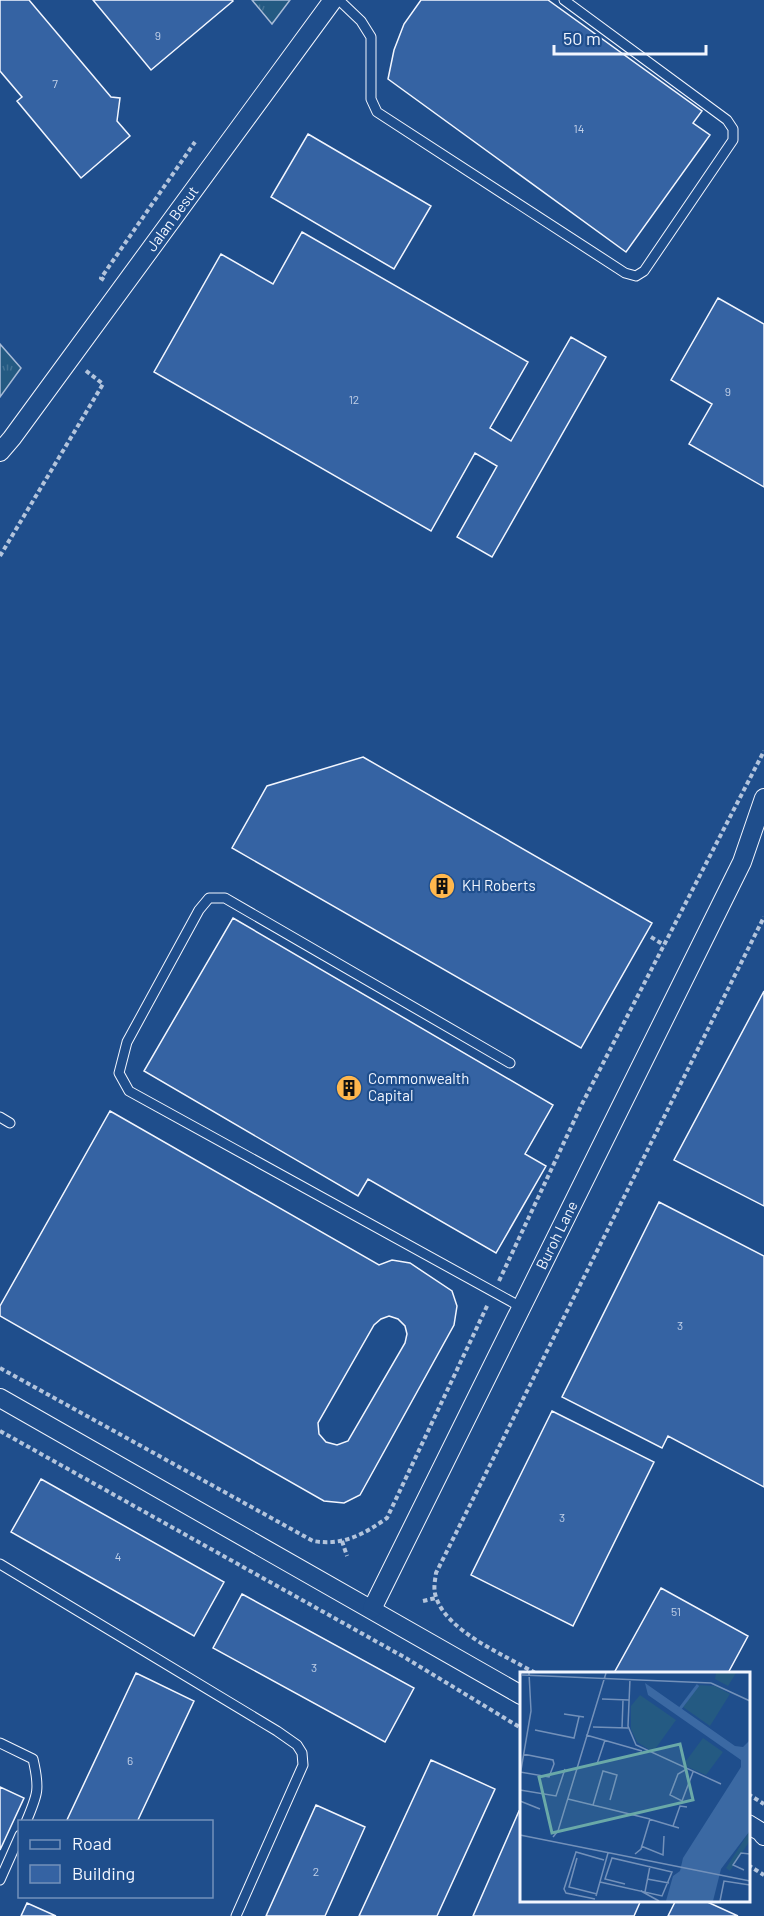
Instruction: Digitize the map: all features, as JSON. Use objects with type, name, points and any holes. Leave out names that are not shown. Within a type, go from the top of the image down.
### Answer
[{"type":"street","name":"Jalan Besut","points":[[0,452],[333,0]]},
{"type":"street","name":"Jalan Besut","points":[[0,462],[12,438]]},
{"type":"street","points":[[742,862],[764,798]]},
{"type":"street","points":[[742,862],[764,831]]},
{"type":"street","name":"Buroh Lane","points":[[372,1609],[742,862]]},
{"type":"street","points":[[0,1398],[520,1694]]},
{"type":"lane","points":[[339,0],[361,21],[371,37],[371,99],[377,112],[625,273],[636,276],[644,271],[733,140],[734,129],[727,120],[564,0]]},
{"type":"lane","points":[[510,1063],[225,898],[209,898],[200,910],[127,1042],[119,1073],[129,1091],[521,1306]]},
{"type":"lane","points":[[0,1117],[10,1123]]},
{"type":"lane","points":[[0,1564],[297,1745],[302,1753],[303,1765],[236,1916]]},
{"type":"lane","points":[[0,1743],[33,1759],[39,1782],[37,1796],[26,1820]]},
{"type":"lane","points":[[0,1880],[18,1840]]},
{"type":"path","points":[[119,291],[101,278],[195,142]]},
{"type":"path","points":[[0,556],[104,384],[70,359]]},
{"type":"path","points":[[533,1672],[469,1635],[450,1620],[436,1599],[434,1588],[436,1573],[764,917]]},
{"type":"path","points":[[651,937],[664,945]]},
{"type":"path","points":[[0,1431],[404,1657],[520,1727]]},
{"type":"path","points":[[342,1541],[347,1556]]},
{"type":"path","points":[[423,1601],[436,1599]]},
{"type":"path","points":[[749,1795],[764,1804]]},
{"type":"path","points":[[749,1866],[764,1875]]},
{"type":"green space","points":[[252,0],[290,0],[272,24]]},
{"type":"green space","points":[[0,344],[21,368],[0,397]]},
{"type":"building","points":[[0,0],[29,0],[111,97],[120,98],[117,121],[130,136],[81,178],[17,101],[22,97],[0,71]]},
{"type":"building","points":[[93,0],[232,0],[233,1],[151,70]]},
{"type":"building","points":[[421,0],[548,0],[702,111],[693,123],[710,135],[626,252],[388,79],[394,50],[404,24]]},
{"type":"building","points":[[308,134],[431,206],[394,269],[271,197]]},
{"type":"building","points":[[302,232],[528,362],[490,428],[511,441],[571,337],[606,357],[492,557],[457,537],[497,466],[475,453],[431,531],[154,372],[221,254],[273,284]]},
{"type":"building","points":[[718,298],[764,324],[764,487],[689,444],[712,404],[671,380]]},
{"type":"building","name":"KH Roberts","points":[[363,757],[652,923],[581,1048],[232,848],[267,786]]},
{"type":"building","name":"Commonwealth Capital","points":[[233,918],[553,1105],[525,1154],[546,1166],[496,1253],[368,1179],[358,1196],[144,1071]]},
{"type":"building","points":[[764,991],[764,1206],[674,1160]]},
{"type":"building","points":[[110,1111],[379,1265],[392,1260],[410,1263],[452,1291],[457,1306],[454,1325],[360,1495],[344,1503],[324,1501],[0,1316],[0,1306]],"holes":[[[389,1316],[398,1319],[405,1326],[407,1334],[405,1343],[348,1441],[337,1445],[326,1442],[319,1434],[318,1423],[374,1325]]]},
{"type":"building","points":[[659,1202],[764,1256],[764,1487],[668,1436],[662,1448],[562,1397]]},
{"type":"building","points":[[552,1411],[654,1462],[573,1626],[471,1575]]},
{"type":"building","points":[[41,1479],[224,1582],[194,1636],[11,1532]]},
{"type":"building","points":[[661,1588],[748,1636],[729,1672],[615,1672]]},
{"type":"building","points":[[242,1594],[414,1688],[385,1742],[213,1648]]},
{"type":"building","points":[[136,1673],[194,1701],[138,1820],[67,1820]]},
{"type":"building","points":[[431,1760],[495,1789],[437,1916],[359,1916]]},
{"type":"building","points":[[0,1787],[24,1798],[0,1850]]},
{"type":"building","points":[[316,1805],[365,1827],[325,1916],[266,1916]]},
{"type":"building","points":[[519,1811],[520,1901],[641,1901],[634,1916],[473,1916]]},
{"type":"building","points":[[676,1901],[705,1901],[738,1916],[668,1916]]},
{"type":"building","points":[[27,1903],[56,1916],[21,1916]]},
{"type":"place","name":"KH Roberts","points":[[442,886]]},
{"type":"place","name":"Commonwealth Capital","points":[[349,1088]]}]
